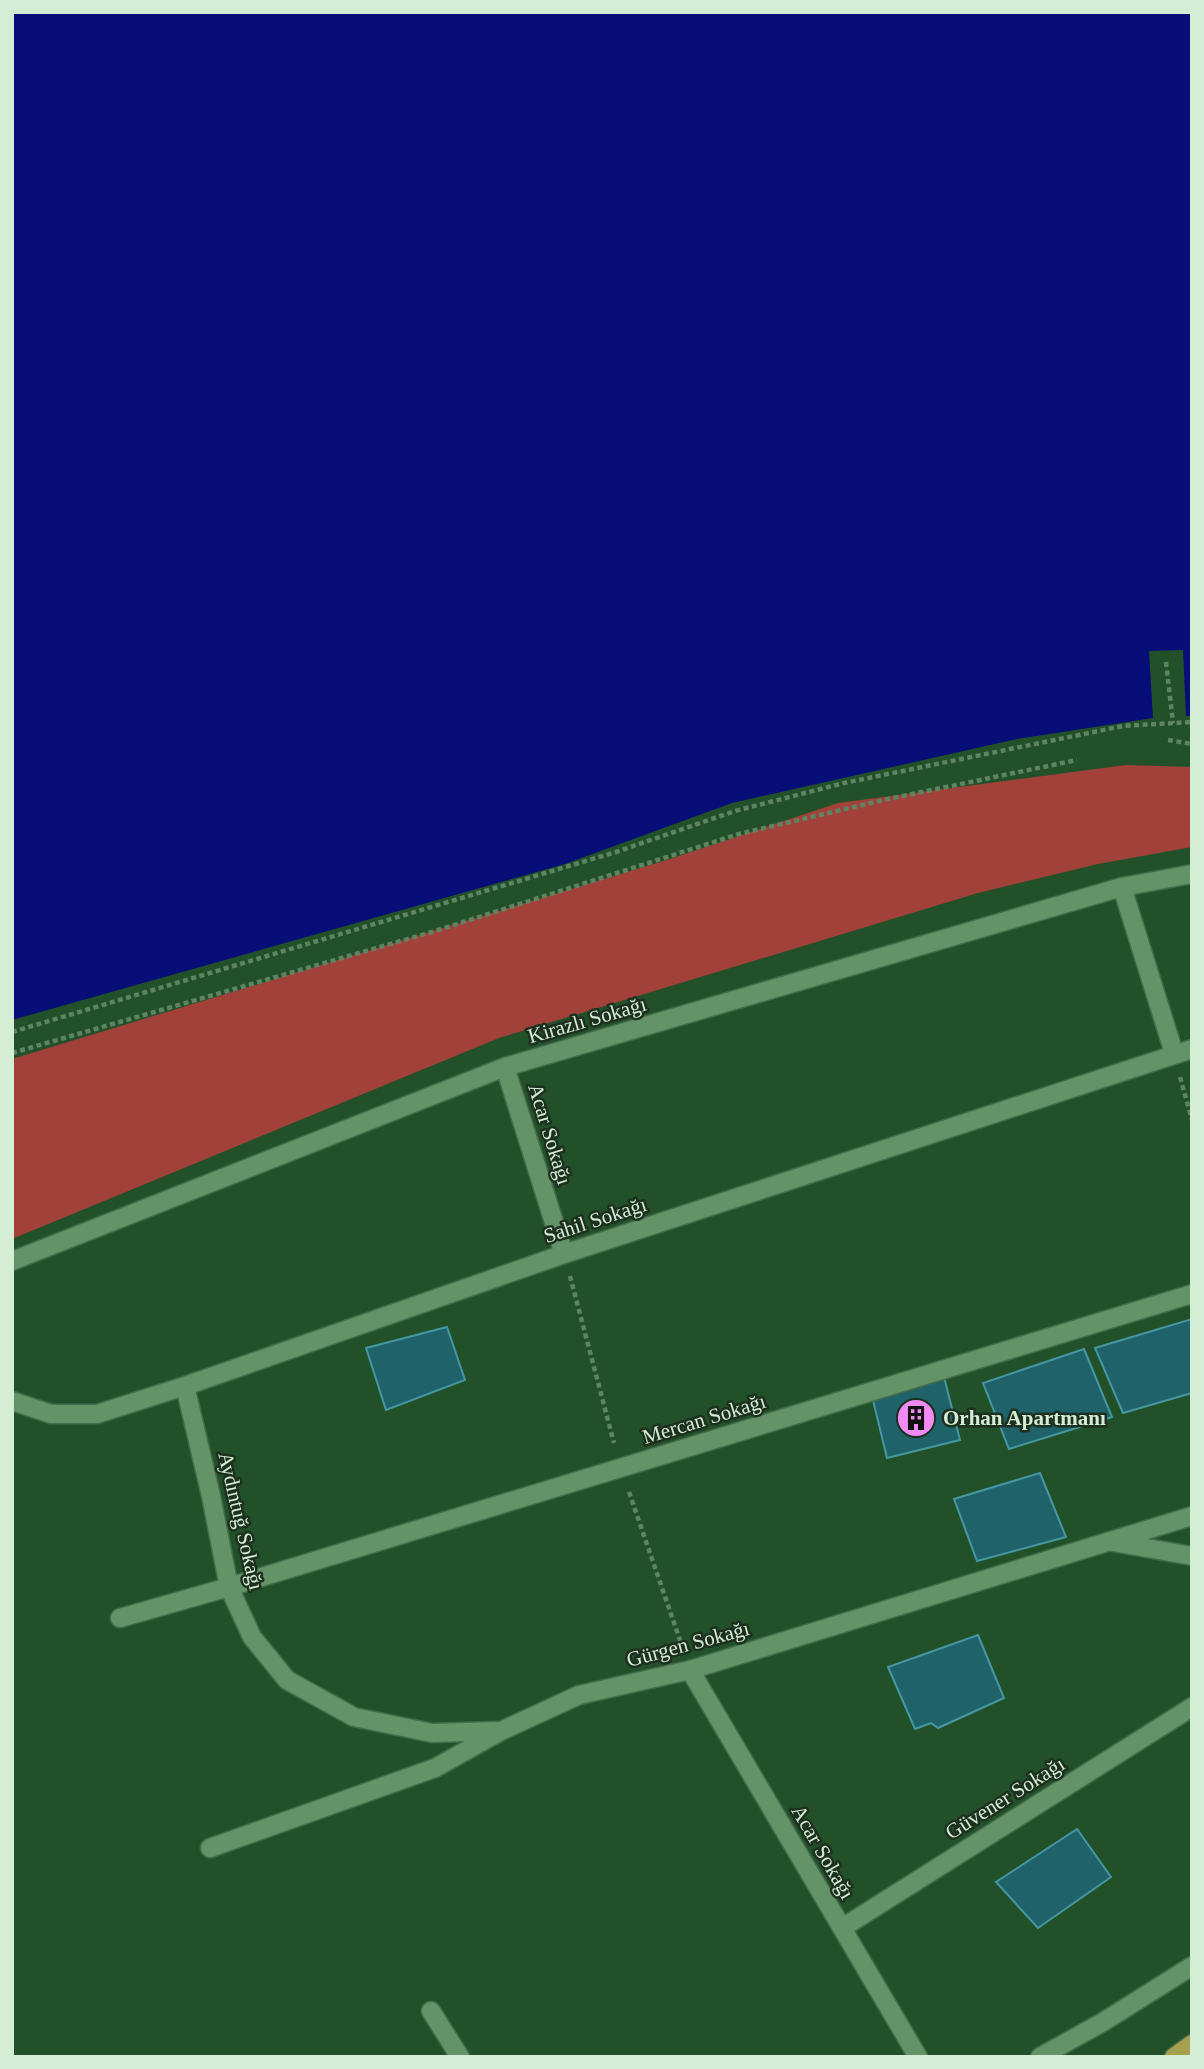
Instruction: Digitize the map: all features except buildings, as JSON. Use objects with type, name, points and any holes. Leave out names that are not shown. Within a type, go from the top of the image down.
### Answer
[{"type":"main road","points":[[1174,2057],[1192,2044]]},
{"type":"street","name":"Kirazlı Sokağı","points":[[12,1261],[505,1068],[1122,887],[1192,874]]},
{"type":"street","points":[[1122,887],[1183,1051]]},
{"type":"street","name":"Sahil Sokağı","points":[[12,1401],[51,1413],[97,1414],[564,1254],[1183,1051]]},
{"type":"street","name":"Acar Sokağı","points":[[505,1068],[564,1254]]},
{"type":"street","name":"Mercan Sokağı","points":[[120,1618],[1192,1294]]},
{"type":"street","name":"Aydıntuğ Sokağı","points":[[185,1386],[229,1587],[253,1637],[287,1680],[354,1717],[432,1733],[501,1731]]},
{"type":"street","name":"Gürgen Sokağı","points":[[210,1848],[435,1768],[501,1731],[579,1695],[690,1670],[1192,1516]]},
{"type":"street","points":[[1109,1541],[1192,1556]]},
{"type":"street","name":"Acar Sokağı","points":[[690,1670],[918,2057]]},
{"type":"street","name":"Güvener Sokağı","points":[[842,1928],[1192,1707]]},
{"type":"street","points":[[1040,2057],[1103,2022],[1192,1966]]},
{"type":"street","points":[[431,2011],[460,2057]]},
{"type":"path","points":[[1166,662],[1173,723]]},
{"type":"path","points":[[12,1032],[616,852],[735,811],[844,783],[1123,726],[1192,722]]},
{"type":"path","points":[[1168,740],[1192,744]]},
{"type":"path","points":[[12,1053],[432,932],[739,834],[888,799],[1077,760]]},
{"type":"path","points":[[1183,1051],[1192,1120]]},
{"type":"shaded area","points":[[12,12],[1192,12],[1192,716],[1186,716],[1183,650],[1149,651],[1153,718],[1017,739],[732,803],[565,864],[12,1020]]},
{"type":"shaded area","points":[[1126,765],[1192,767],[1192,847],[1098,864],[978,893],[499,1038],[12,1239],[12,1059],[673,858],[838,803]]},
{"type":"place","name":"Orhan Apartmanı","points":[[916,1418]]}]
